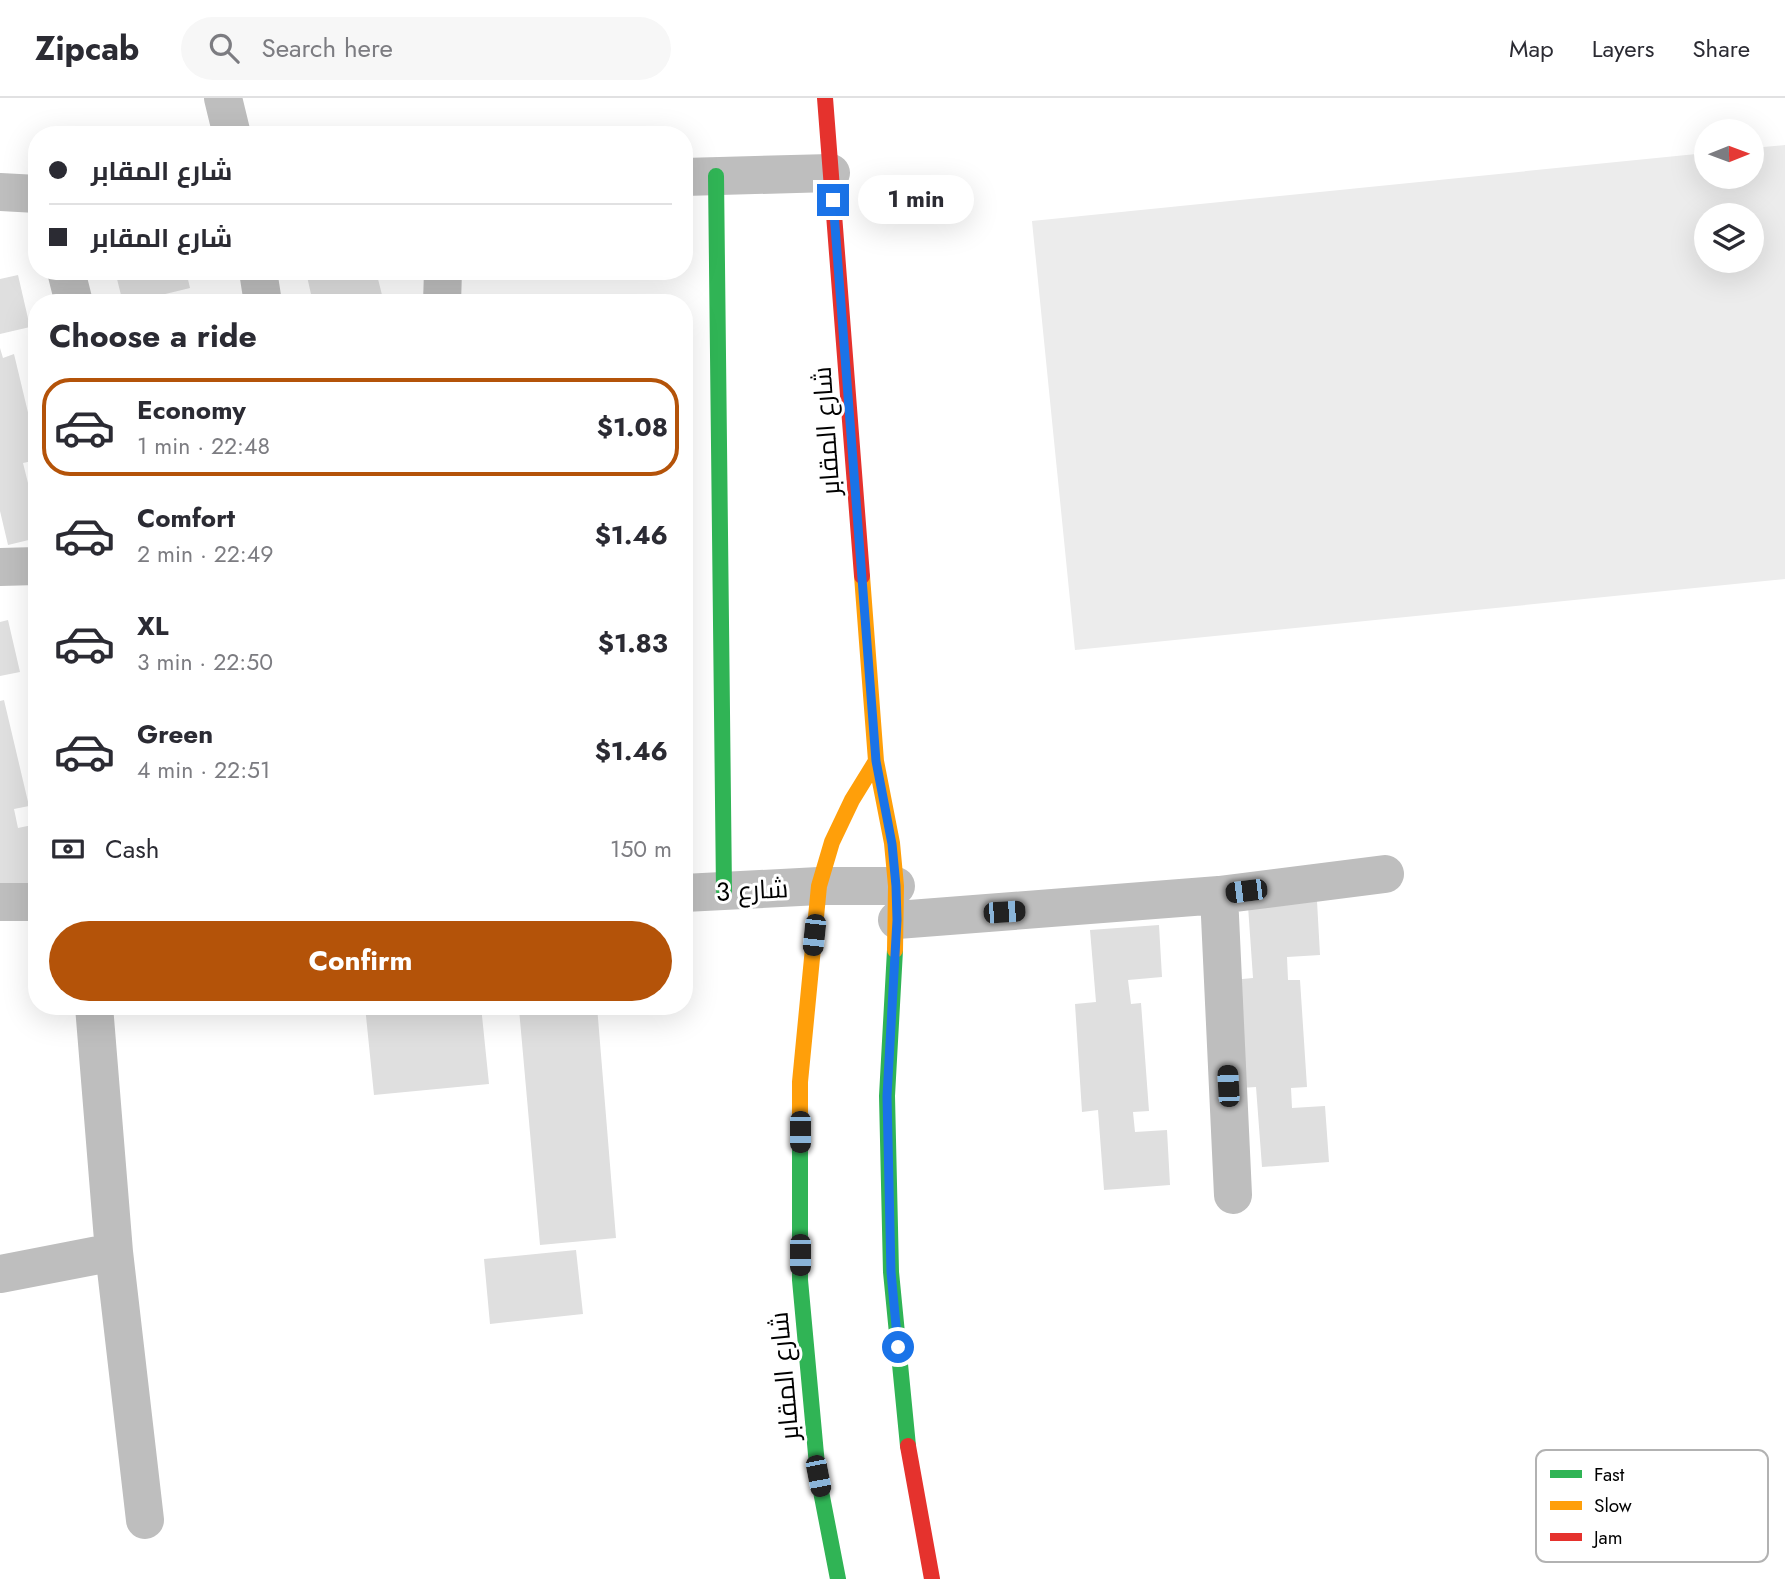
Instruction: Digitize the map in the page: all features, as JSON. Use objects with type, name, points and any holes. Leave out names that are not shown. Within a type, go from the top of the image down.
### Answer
[{"type":"street","points":[[223,98],[230,126]]},
{"type":"street","name":"شارع المقابر","points":[[825,98],[876,761],[892,844],[896,903],[887,1096],[891,1272],[908,1447],[932,1579]]},
{"type":"street","points":[[724,891],[700,176],[831,173]]},
{"type":"street","points":[[0,192],[28,194]]},
{"type":"street","points":[[0,567],[28,566]]},
{"type":"street","name":"شارع المقابر","points":[[838,1579],[818,1476],[800,1280],[800,1082],[819,886],[832,842],[852,800],[876,761]]},
{"type":"street","name":"شارع 3","points":[[693,893],[819,886],[896,903],[1219,895],[1385,874]]},
{"type":"street","points":[[1219,895],[1233,1195]]},
{"type":"street","points":[[0,902],[28,902]]},
{"type":"street","points":[[95,1015],[114,1252],[145,1520]]},
{"type":"street","points":[[0,1273],[114,1252]]},
{"type":"shaded area","points":[[1785,145],[1785,579],[1075,650],[1032,221],[1694,154],[1694,189],[1764,189],[1764,147]]},
{"type":"building","points":[[18,275],[28,327],[0,334],[0,279]]},
{"type":"building","points":[[117,280],[188,280],[190,288],[165,294],[121,294]]},
{"type":"building","points":[[308,280],[378,280],[382,294],[311,294]]},
{"type":"building","points":[[0,348],[3,358],[14,354],[28,412],[28,462],[23,463],[28,483],[28,540],[8,545],[0,511]]},
{"type":"building","points":[[8,620],[20,672],[0,676],[0,622]]},
{"type":"building","points":[[4,700],[28,802],[28,806],[14,809],[18,828],[28,826],[28,883],[0,891],[0,701]]},
{"type":"building","points":[[1317,901],[1320,955],[1287,957],[1288,980],[1300,980],[1307,1087],[1291,1088],[1292,1108],[1325,1106],[1329,1162],[1262,1167],[1256,1087],[1240,1088],[1232,980],[1253,978],[1248,906]]},
{"type":"building","points":[[1159,925],[1162,977],[1128,980],[1131,1004],[1141,1003],[1149,1111],[1133,1112],[1135,1132],[1167,1130],[1170,1185],[1104,1190],[1098,1110],[1082,1112],[1075,1004],[1096,1002],[1090,930]]},
{"type":"building","points":[[366,1015],[482,1015],[489,1084],[374,1095]]},
{"type":"building","points":[[520,1015],[598,1015],[616,1238],[540,1245]]},
{"type":"building","points":[[576,1250],[583,1314],[490,1324],[484,1259]]},
{"type":"traffic: fast","points":[[716,176],[724,891]]},
{"type":"traffic: fast","points":[[895,950],[887,1096],[891,1272],[908,1446]]},
{"type":"traffic: fast","points":[[800,1117],[800,1280],[818,1476],[838,1579]]},
{"type":"traffic: slow","points":[[862,576],[876,761],[892,843],[896,886],[895,950]]},
{"type":"traffic: slow","points":[[800,1117],[800,1082],[819,886],[832,842],[852,800],[876,761]]},
{"type":"traffic: jam","points":[[825,98],[862,576]]},
{"type":"traffic: jam","points":[[908,1446],[932,1579]]},
{"type":"route","points":[[833,200],[876,761],[892,844],[896,886],[897,920],[887,1096],[891,1272],[898,1347]]}]
